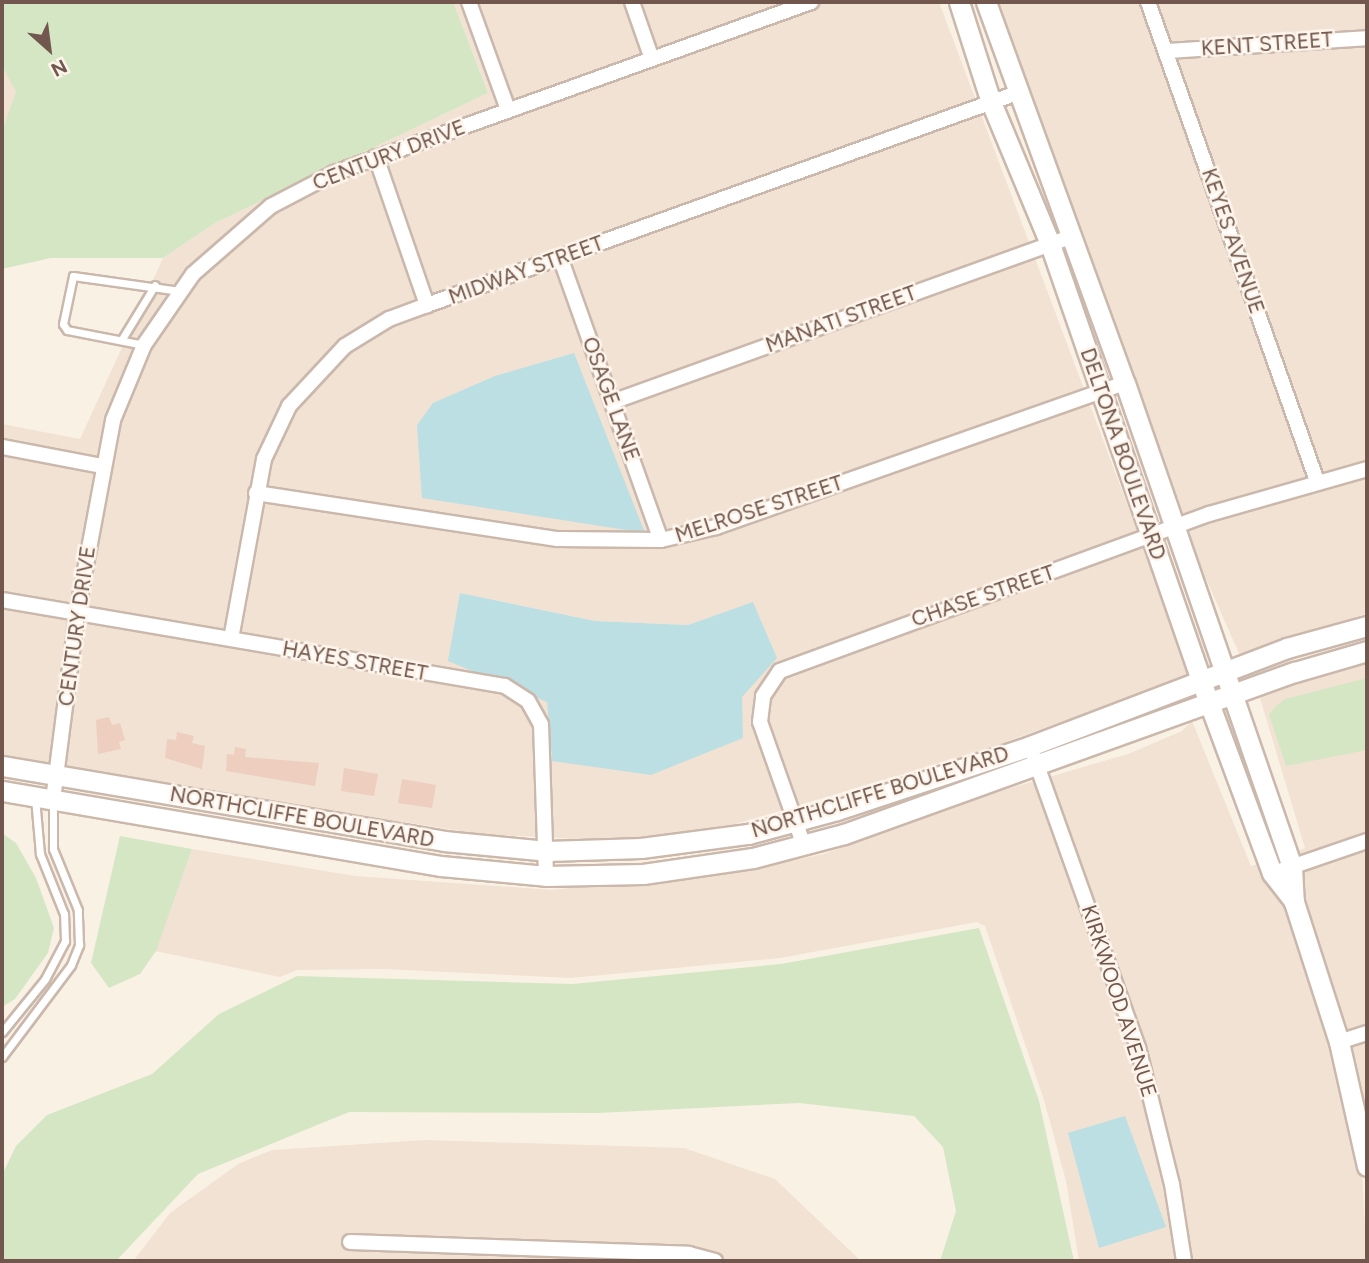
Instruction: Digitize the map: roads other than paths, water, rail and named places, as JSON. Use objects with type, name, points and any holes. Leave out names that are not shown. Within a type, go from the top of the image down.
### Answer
[{"type":"main road","name":"DELTONA BOULEVARD","points":[[959,2],[992,102],[1050,244],[1201,681],[1272,873],[1294,902]]},
{"type":"main road","name":"DELTONA BOULEVARD","points":[[986,2],[1125,383],[1292,867],[1294,902],[1339,1042],[1367,1166]]},
{"type":"main road","name":"NORTHCLIFFE BOULEVARD","points":[[2,766],[444,841],[547,850],[693,843],[797,821],[1030,746],[1287,648],[1367,626]]},
{"type":"main road","name":"NORTHCLIFFE BOULEVARD","points":[[2,791],[441,866],[546,876],[683,869],[804,846],[1234,697],[1295,672],[1367,651]]},
{"type":"street","points":[[469,2],[508,110]]},
{"type":"street","points":[[632,2],[652,58]]},
{"type":"street","name":"KEYES AVENUE","points":[[1148,2],[1317,481]]},
{"type":"street","name":"CENTURY DRIVE","points":[[44,799],[57,776],[77,613],[102,466],[122,391],[144,345],[180,291],[216,251],[271,206],[324,178],[801,4]]},
{"type":"street","name":"KENT STREET","points":[[1167,51],[1367,38]]},
{"type":"street","name":"MIDWAY STREET","points":[[231,639],[256,493],[275,431],[306,383],[365,332],[427,305],[1017,93]]},
{"type":"street","points":[[376,158],[427,305]]},
{"type":"street","name":"MANATI STREET","points":[[612,402],[1070,237]]},
{"type":"street","name":"OSAGE LANE","points":[[560,257],[661,540]]},
{"type":"street","name":"MELROSE STREET","points":[[256,493],[558,539],[661,540],[716,527],[1125,383]]},
{"type":"street","points":[[2,447],[102,466]]},
{"type":"street","name":"CHASE STREET","points":[[804,846],[760,722],[763,696],[780,671],[1175,528],[1317,481],[1367,469]]},
{"type":"street","name":"HAYES STREET","points":[[2,600],[491,682],[518,692],[537,713],[542,730],[546,876]]},
{"type":"street","name":"KIRKWOOD AVENUE","points":[[1030,746],[1138,1047],[1169,1171],[1184,1261]]},
{"type":"street","points":[[1272,873],[1367,841]]},
{"type":"street","points":[[1339,1042],[1367,1033]]},
{"type":"street","points":[[350,1242],[689,1254],[715,1261]]},
{"type":"lane","points":[[144,345],[67,330],[63,324],[73,276],[156,285],[180,291]]},
{"type":"lane","points":[[122,339],[156,285]]},
{"type":"lane","points":[[2,1032],[45,979],[65,942],[64,914],[40,854],[44,799]]},
{"type":"lane","points":[[2,1057],[71,965],[79,945],[78,909],[53,849],[44,799]]},
{"type":"water","points":[[574,353],[645,533],[422,498],[417,425],[433,403],[495,376]]},
{"type":"water","points":[[460,593],[595,621],[688,625],[753,602],[777,658],[742,697],[743,738],[651,775],[552,761],[547,702],[448,661]]},
{"type":"water","points":[[1125,1116],[1166,1227],[1099,1248],[1068,1133]]}]
